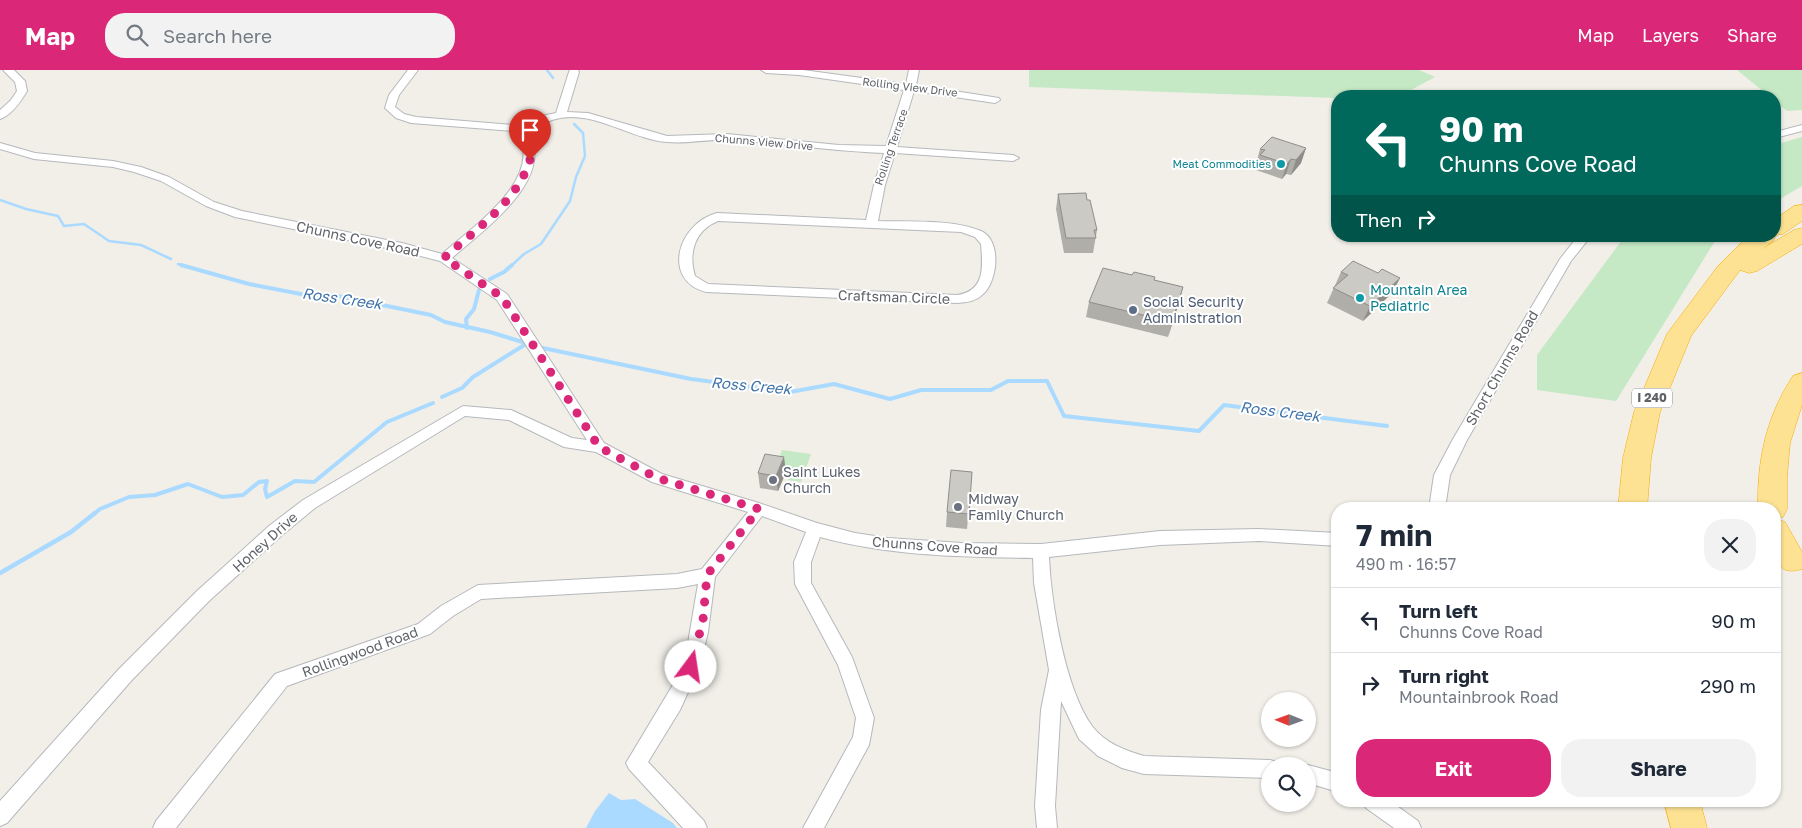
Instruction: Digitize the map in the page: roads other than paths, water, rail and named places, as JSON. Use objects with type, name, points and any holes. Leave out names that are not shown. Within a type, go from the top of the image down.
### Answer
[{"type":"highway","points":[[1781,225],[1802,212]]},
{"type":"highway","points":[[1700,306],[1715,300],[1747,267],[1802,235]]},
{"type":"highway","name":"I 240","points":[[1632,502],[1637,458],[1647,412],[1679,334],[1726,271],[1757,242]]},
{"type":"highway","points":[[1773,502],[1774,459],[1781,425],[1802,382]]},
{"type":"highway","points":[[1781,544],[1791,560]]},
{"type":"highway","points":[[1684,807],[1689,828]]},
{"type":"street","points":[[0,116],[22,91],[20,81],[8,70]]},
{"type":"street","points":[[413,70],[390,108],[400,116],[420,121],[513,128],[522,130],[527,137],[530,160],[523,179],[511,197],[444,258]]},
{"type":"street","name":"Rolling View Drive","points":[[766,70],[811,73],[845,80],[960,93],[995,100]]},
{"type":"street","name":"Rolling Terrace","points":[[871,224],[881,175],[892,150],[911,87],[914,70]]},
{"type":"street","points":[[560,115],[574,72]]},
{"type":"street","name":"Chunns View Drive","points":[[522,130],[543,120],[560,115],[588,116],[667,139],[727,137],[839,148],[1013,158]]},
{"type":"street","points":[[1781,133],[1802,128]]},
{"type":"street","name":"Chunns Cove Road","points":[[0,146],[41,157],[113,164],[138,169],[165,179],[210,204],[239,214],[402,247],[444,258],[502,297],[599,447],[657,478],[759,509],[816,529],[855,540],[888,545],[962,550],[1041,551],[1170,538],[1260,535],[1331,540]]},
{"type":"street","name":"Craftsman Circle","points":[[717,217],[871,224],[962,228],[979,234],[987,243],[988,251],[988,271],[983,287],[974,296],[940,300],[721,289],[706,288],[692,281],[685,269],[689,244],[693,233],[706,221],[717,217]]},
{"type":"street","name":"Short Chunns Road","points":[[1438,502],[1442,475],[1460,439],[1566,259],[1580,242]]},
{"type":"street","name":"Honey Drive","points":[[0,816],[125,675],[203,596],[275,531],[309,504],[463,411],[510,415],[569,443],[599,447]]},
{"type":"street","points":[[697,828],[636,763],[670,709],[691,667],[703,620],[707,575],[759,509]]},
{"type":"street","points":[[813,828],[862,740],[865,718],[846,662],[803,584],[801,574],[804,550],[816,529]]},
{"type":"street","points":[[1041,551],[1042,583],[1058,670],[1075,714],[1086,733],[1105,750],[1122,759],[1144,765],[1261,769]]},
{"type":"street","name":"Rollingwood Road","points":[[163,828],[281,680],[424,629],[447,611],[478,592],[677,581],[707,575]]},
{"type":"street","points":[[1047,828],[1046,806],[1050,710],[1058,670]]},
{"type":"street","points":[[1316,776],[1331,781]]},
{"type":"street","points":[[1381,807],[1411,828]]},
{"type":"water","points":[[609,793],[621,800],[635,799],[673,823],[677,828],[586,828],[595,811]]},
{"type":"waterway","points":[[547,70],[553,78]]},
{"type":"waterway","points":[[511,266],[524,254],[541,244],[570,201],[576,177],[585,156],[583,133],[574,124]]},
{"type":"waterway","name":"Ross Creek","points":[[0,200],[26,209],[58,216],[64,226],[84,224],[109,241],[141,245],[171,259]]},
{"type":"waterway","name":"Ross Creek","points":[[178,264],[185,266]]},
{"type":"waterway","name":"Ross Creek","points":[[181,265],[249,284],[306,295],[338,296],[431,315],[445,322],[467,327]]},
{"type":"waterway","points":[[490,279],[504,272],[512,265]]},
{"type":"waterway","points":[[467,327],[466,319],[474,309],[479,290]]},
{"type":"waterway","name":"Ross Creek","points":[[467,327],[529,344]]},
{"type":"waterway","points":[[442,397],[462,388],[473,377],[526,344]]},
{"type":"waterway","name":"Ross Creek","points":[[538,347],[691,379],[790,392],[834,384],[890,399],[921,390],[991,390],[1008,381],[1047,381],[1064,416],[1199,431],[1224,405],[1387,426]]},
{"type":"waterway","points":[[94,514],[100,509],[129,497],[155,495],[188,484],[222,497],[243,495],[259,482],[267,481],[265,489],[267,497],[295,481],[314,482],[387,422],[433,403]]},
{"type":"waterway","points":[[0,573],[71,532],[95,513]]},
{"type":"place","name":"Meat Commodities","points":[[1281,164]]},
{"type":"place","name":"Mountain Area Pediatric","points":[[1360,298]]},
{"type":"place","name":"Social Security Administration","points":[[1133,310]]},
{"type":"place","name":"Saint Lukes Church","points":[[773,480]]},
{"type":"place","name":"Midway Family Church","points":[[958,507]]}]
